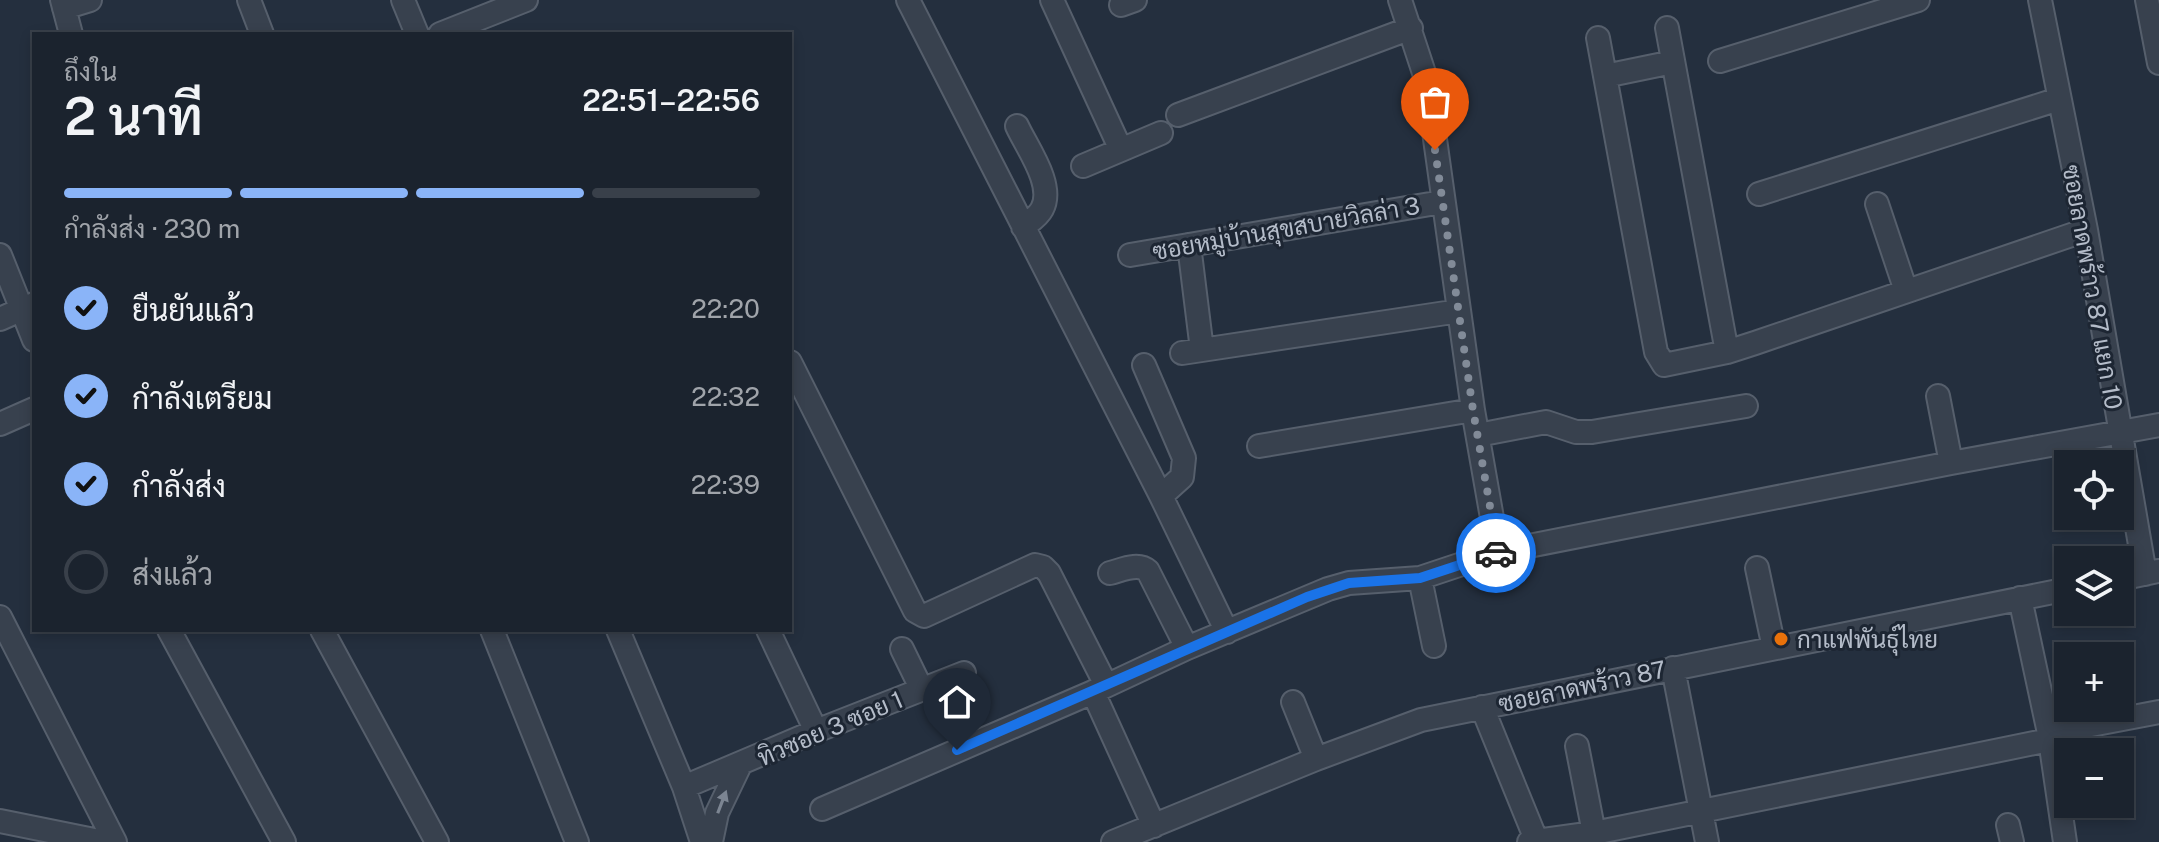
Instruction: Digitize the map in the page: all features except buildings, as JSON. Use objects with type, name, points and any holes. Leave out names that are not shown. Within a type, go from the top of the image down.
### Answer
[{"type":"street","points":[[70,32],[63,4],[90,0]]},
{"type":"street","points":[[249,0],[261,32]]},
{"type":"street","points":[[403,0],[416,32]]},
{"type":"street","points":[[445,32],[526,0]]},
{"type":"street","points":[[908,0],[1227,632]]},
{"type":"street","points":[[1052,0],[1121,150]]},
{"type":"street","points":[[1400,0],[1427,82],[1473,410],[1498,552]]},
{"type":"street","points":[[1720,61],[1918,0]]},
{"type":"street","name":"ซอยลาดพร้าว 87 แยก 10","points":[[2040,0],[2086,230],[2119,433],[2152,573]]},
{"type":"street","points":[[2147,0],[2159,63]]},
{"type":"street","points":[[1178,115],[1411,28]]},
{"type":"street","points":[[1667,28],[1727,352]]},
{"type":"street","points":[[1598,38],[1659,360],[1664,365],[1727,352],[2086,230]]},
{"type":"street","points":[[1605,76],[1673,62]]},
{"type":"street","points":[[1759,194],[2059,99]]},
{"type":"street","points":[[1017,126],[1046,195],[1043,208],[1023,227]]},
{"type":"street","points":[[1083,166],[1161,133]]},
{"type":"street","name":"ซอยหมู่บ้านสุขสบายวิลล่า 3","points":[[1130,255],[1442,202]]},
{"type":"street","points":[[1877,204],[1906,291]]},
{"type":"street","points":[[1189,245],[1192,351],[1459,311]]},
{"type":"street","points":[[0,255],[28,306],[32,329]]},
{"type":"street","points":[[0,319],[28,306]]},
{"type":"street","points":[[1144,365],[1184,458],[1182,477],[1161,496]]},
{"type":"street","points":[[792,366],[915,611],[924,616],[1035,565],[1049,573],[1100,688],[1154,826]]},
{"type":"street","points":[[1938,396],[1951,463]]},
{"type":"street","points":[[1478,435],[1546,422],[1576,432],[1592,432],[1746,406]]},
{"type":"street","points":[[0,424],[32,410]]},
{"type":"street","points":[[1259,446],[1473,410]]},
{"type":"street","points":[[822,809],[1187,648],[1338,586],[1420,578],[1498,552],[2159,425]]},
{"type":"street","points":[[1110,573],[1135,566],[1148,571],[1187,648]]},
{"type":"street","points":[[1757,568],[1774,648]]},
{"type":"street","points":[[1420,578],[1434,646]]},
{"type":"street","name":"ซอยลาดพร้าว 87","points":[[1113,842],[1316,759],[1421,720],[2054,592]]},
{"type":"street","points":[[2020,598],[2049,736],[2065,842]]},
{"type":"street","points":[[0,617],[115,842]]},
{"type":"street","points":[[170,632],[284,842]]},
{"type":"street","points":[[323,632],[437,842]]},
{"type":"street","points":[[493,632],[577,842]]},
{"type":"street","points":[[619,632],[684,787],[702,842]]},
{"type":"street","points":[[769,632],[816,731]]},
{"type":"street","points":[[902,649],[922,690]]},
{"type":"street","points":[[1673,668],[1707,842]]},
{"type":"street","name":"ทิวซอย 3 ซอย 1","points":[[684,787],[964,673]]},
{"type":"street","points":[[1293,702],[1316,759]]},
{"type":"street","points":[[1482,707],[1534,841],[1594,833],[2159,712]]},
{"type":"street","points":[[1577,746],[1594,833]]},
{"type":"street","name":"ทิวซอย 3 ซอย 1","points":[[711,842],[717,813],[740,765]]},
{"type":"street","points":[[12,823],[60,838],[104,842]]},
{"type":"way so far","points":[[1435,150],[1496,553]]},
{"type":"place","name":"กาแฟพันธ์ุไทย","points":[[1781,639]]},
{"type":"route","points":[[957,750],[1328,589],[1349,583],[1420,578],[1496,553]]}]
